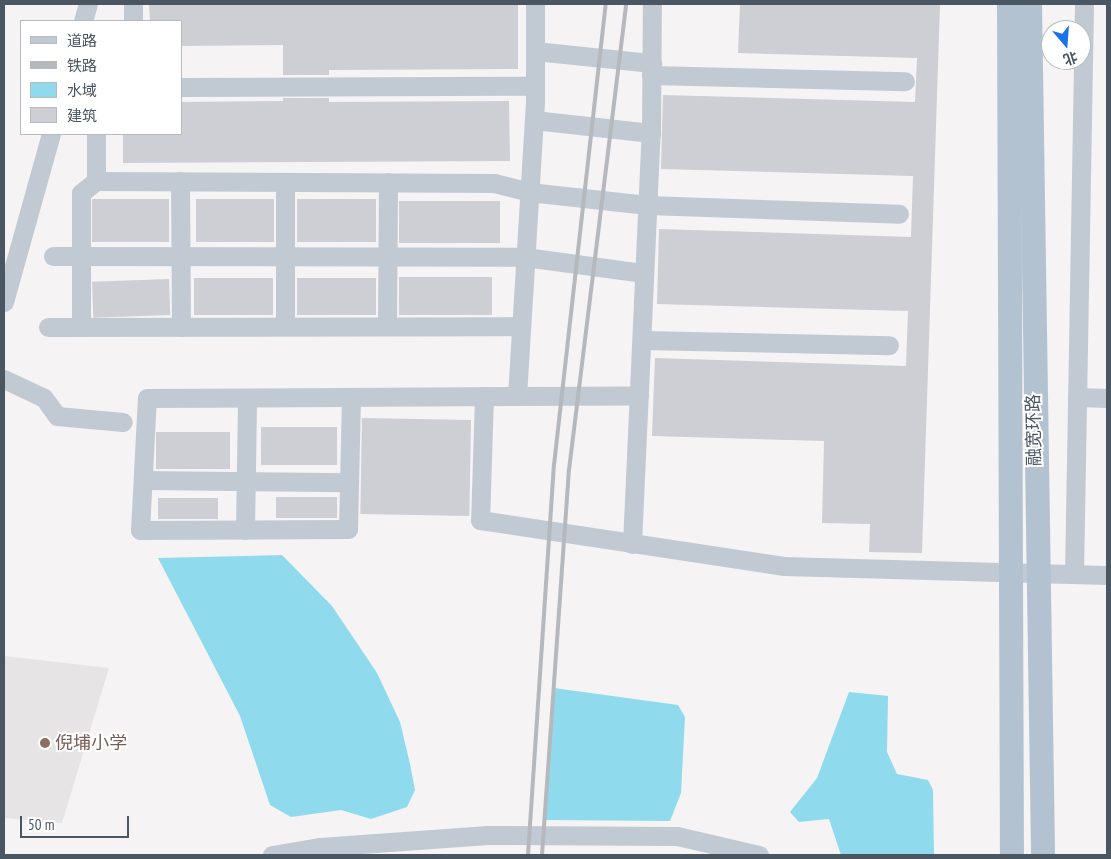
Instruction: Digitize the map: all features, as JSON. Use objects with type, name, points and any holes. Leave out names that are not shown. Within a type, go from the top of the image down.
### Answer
[{"type":"main road","name":"融宽环路","points":[[1009,4],[1012,855]]},
{"type":"main road","name":"融宽环路","points":[[1030,4],[1043,855]]},
{"type":"street","points":[[83,20],[88,4]]},
{"type":"street","points":[[133,4],[133,20]]},
{"type":"street","points":[[517,396],[534,120],[535,4]]},
{"type":"street","points":[[632,544],[651,133],[652,4]]},
{"type":"street","points":[[1074,574],[1084,4]]},
{"type":"street","points":[[535,50],[652,69],[905,81]]},
{"type":"street","points":[[182,87],[535,86]]},
{"type":"street","points":[[534,120],[651,133]]},
{"type":"street","points":[[4,302],[51,135]]},
{"type":"street","points":[[96,135],[96,181]]},
{"type":"street","points":[[81,327],[81,193],[96,181],[494,183],[529,192],[647,206],[899,214]]},
{"type":"street","points":[[180,181],[181,327]]},
{"type":"street","points":[[285,182],[286,326]]},
{"type":"street","points":[[388,182],[388,326]]},
{"type":"street","points":[[53,256],[525,257],[644,273]]},
{"type":"street","points":[[48,327],[521,326]]},
{"type":"street","points":[[642,340],[889,345]]},
{"type":"street","points":[[4,379],[44,398],[57,416],[123,422]]},
{"type":"street","points":[[351,397],[348,529],[140,530],[147,398],[639,394]]},
{"type":"street","points":[[484,396],[480,520],[783,566],[1107,575]]},
{"type":"street","points":[[1077,397],[1107,398]]},
{"type":"street","points":[[245,530],[247,398]]},
{"type":"street","points":[[143,480],[349,482]]},
{"type":"street","points":[[272,855],[320,847],[488,835],[676,836],[758,855]]},
{"type":"shaded area","name":"倪埔小学","points":[[4,656],[109,668],[62,823],[4,818]]},
{"type":"water","points":[[282,555],[332,606],[377,673],[400,722],[410,764],[415,790],[407,807],[371,819],[341,810],[291,817],[270,805],[240,716],[158,558]]},
{"type":"water","points":[[554,688],[678,705],[685,717],[681,793],[670,821],[543,820]]},
{"type":"water","points":[[849,692],[888,696],[887,752],[897,774],[928,780],[933,790],[934,855],[841,855],[829,819],[799,822],[790,812],[817,778]]},
{"type":"building","points":[[149,4],[518,4],[518,69],[329,70],[329,75],[283,75],[283,45],[182,46],[182,20],[150,20]]},
{"type":"building","points":[[740,4],[940,4],[922,553],[869,552],[870,524],[822,523],[824,441],[652,436],[655,358],[906,366],[908,311],[657,304],[659,229],[911,237],[913,176],[661,169],[663,95],[915,102],[917,58],[738,53]]},
{"type":"building","points":[[283,98],[329,98],[329,102],[509,101],[510,161],[123,163],[123,135],[182,135],[182,102],[283,101]]},
{"type":"building","points":[[92,199],[169,199],[169,242],[92,242]]},
{"type":"building","points":[[196,199],[274,199],[274,242],[196,242]]},
{"type":"building","points":[[297,199],[376,199],[376,242],[297,242]]},
{"type":"building","points":[[399,201],[500,201],[500,243],[399,243]]},
{"type":"building","points":[[399,277],[492,277],[492,315],[399,315]]},
{"type":"building","points":[[194,278],[273,278],[273,315],[194,315]]},
{"type":"building","points":[[297,278],[376,278],[376,315],[297,315]]},
{"type":"building","points":[[169,279],[170,315],[93,318],[92,282]]},
{"type":"building","points":[[362,418],[471,420],[469,516],[360,514]]},
{"type":"building","points":[[261,427],[337,427],[337,465],[261,465]]},
{"type":"building","points":[[156,432],[230,432],[230,469],[156,469]]},
{"type":"building","points":[[276,497],[337,497],[337,518],[276,518]]},
{"type":"building","points":[[158,498],[218,498],[218,519],[158,519]]},
{"type":"railway","points":[[528,855],[554,465],[606,4]]},
{"type":"railway","points":[[542,855],[569,470],[626,4]]},
{"type":"place","name":"倪埔小学","points":[[45,743]]}]
